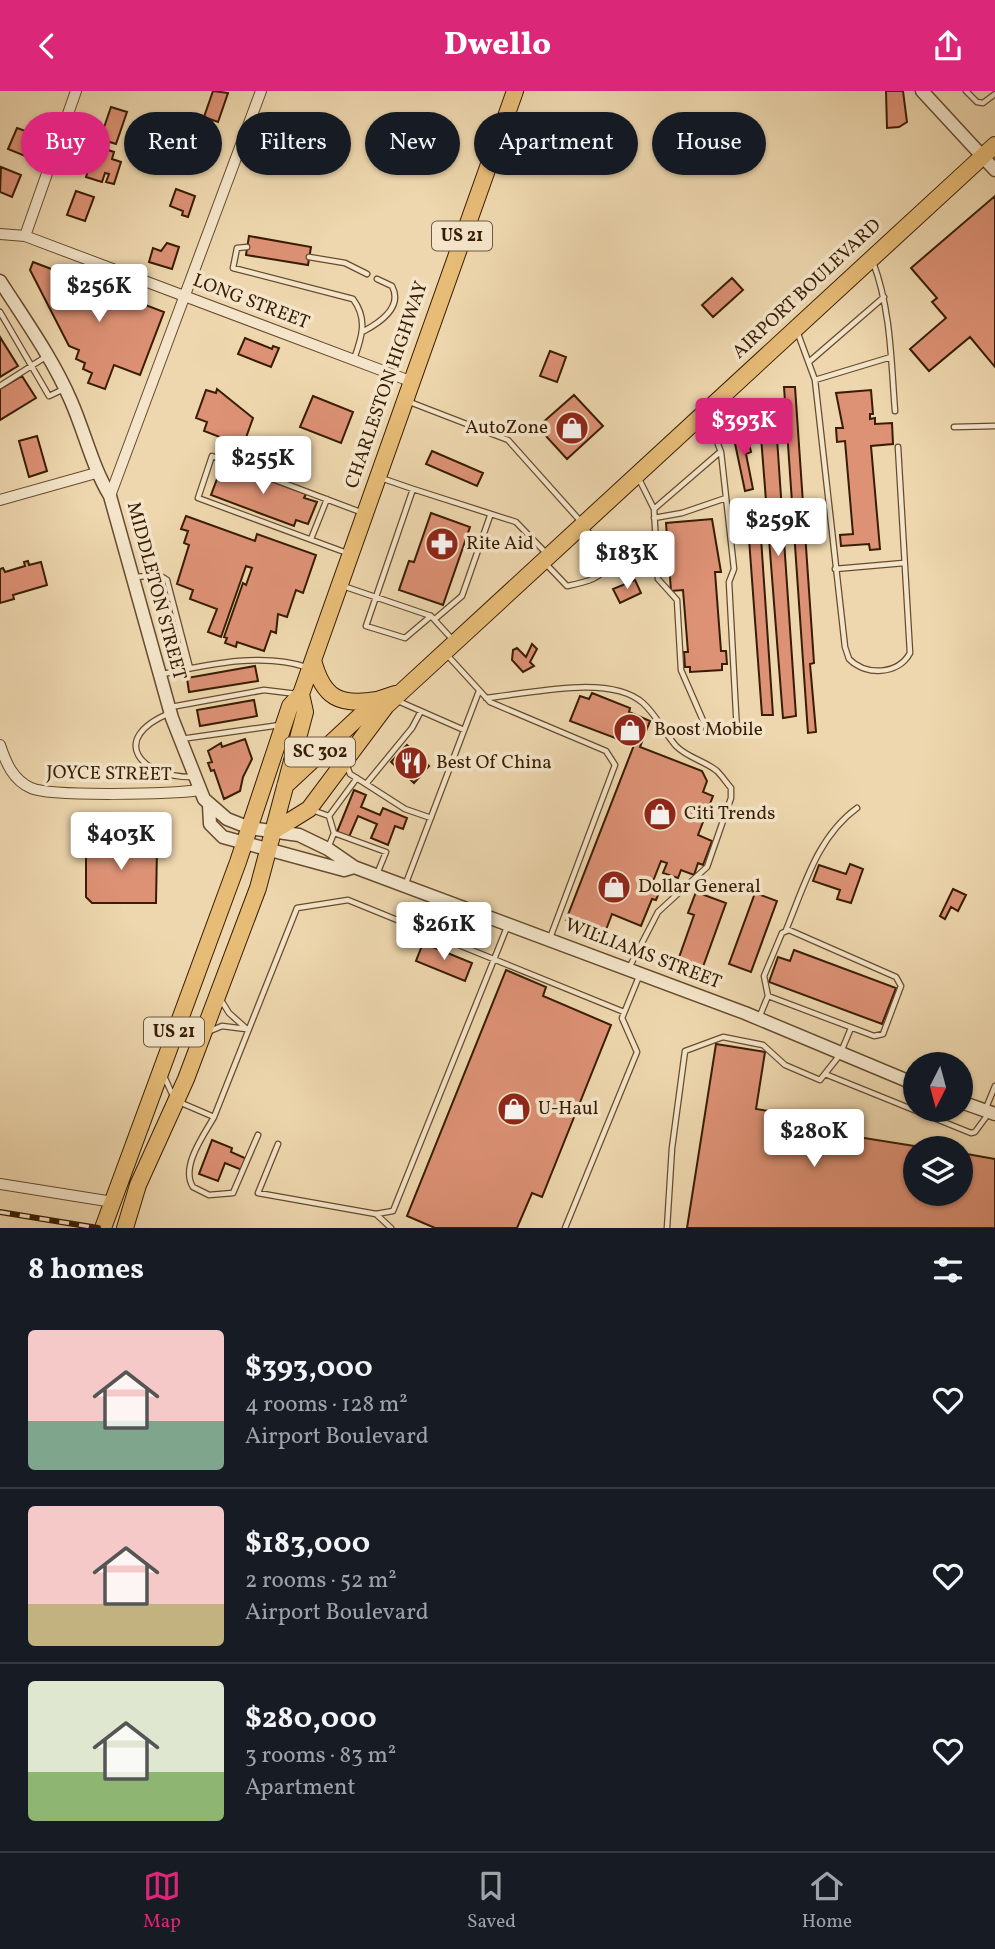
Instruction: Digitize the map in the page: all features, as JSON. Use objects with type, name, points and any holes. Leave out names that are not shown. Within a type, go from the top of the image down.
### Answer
[{"type":"main road","name":"CHARLESTON HIGHWAY","points":[[103,1228],[160,1066],[247,836],[290,706],[301,694],[312,664],[410,381],[515,91]]},
{"type":"main road","name":"AIRPORT BOULEVARD","points":[[247,836],[284,788],[450,647],[989,151]]},
{"type":"main road","points":[[312,664],[318,681],[340,701],[357,703],[390,697]]},
{"type":"main road","name":"CHARLESTON HIGHWAY","points":[[125,1228],[138,1185],[203,1034],[258,888],[268,850],[279,833],[284,788],[305,712],[301,694]]},
{"type":"main road","name":"AIRPORT BOULEVARD","points":[[279,833],[309,809],[390,697]]},
{"type":"street","points":[[25,236],[76,91]]},
{"type":"street","points":[[110,496],[261,91]]},
{"type":"street","points":[[922,91],[989,151],[995,170]]},
{"type":"street","name":"LONG STREET","points":[[0,234],[25,236],[410,381]]},
{"type":"street","name":"MIDDLETON STREET","points":[[1,286],[47,356],[65,389],[96,473],[110,496],[159,675],[179,740],[209,805],[210,824],[223,837],[279,833]]},
{"type":"street","points":[[0,500],[96,473]]},
{"type":"street","name":"JOYCE STREET","points":[[0,745],[16,779],[33,789],[147,794],[197,783]]},
{"type":"street","name":"WILLIAMS STREET","points":[[279,833],[299,835],[328,849],[354,867],[634,971],[903,1079]]},
{"type":"street","name":"MIDDLETON STREET","points":[[247,836],[268,850],[285,852]]},
{"type":"street","name":"WILLIAMS STREET","points":[[285,852],[344,870],[354,867]]},
{"type":"street","points":[[973,1107],[990,1113]]},
{"type":"street","points":[[0,1184],[113,1202]]},
{"type":"lane","points":[[966,91],[977,102],[983,103],[995,94]]},
{"type":"lane","points":[[247,247],[237,248],[233,268],[344,295],[360,308],[364,331],[354,359]]},
{"type":"lane","points":[[309,257],[345,263],[367,274]]},
{"type":"lane","points":[[872,258],[884,297],[895,411]]},
{"type":"lane","points":[[364,331],[387,316],[395,300],[392,286],[377,279]]},
{"type":"lane","points":[[810,361],[884,297]]},
{"type":"lane","points":[[0,312],[33,365],[48,396],[65,389]]},
{"type":"lane","points":[[796,328],[815,380],[835,569],[849,659],[865,669],[892,670],[905,662],[910,653],[898,447]]},
{"type":"lane","points":[[0,386],[47,356]]},
{"type":"lane","points":[[815,380],[891,356]]},
{"type":"lane","points":[[377,477],[516,522],[567,586],[588,582],[606,569],[608,562],[583,524],[508,439],[404,400]]},
{"type":"lane","points":[[637,474],[653,509],[658,579],[677,600],[681,670],[708,732],[737,732],[729,582],[734,569],[721,451],[705,412]]},
{"type":"lane","points":[[954,427],[995,426]]},
{"type":"lane","points":[[653,509],[721,451]]},
{"type":"lane","points":[[350,554],[198,498],[212,456],[364,513]]},
{"type":"lane","points":[[413,489],[366,626],[399,639],[405,638],[462,596],[491,516]]},
{"type":"lane","points":[[654,518],[682,513],[726,498]]},
{"type":"lane","points":[[311,540],[327,499]]},
{"type":"lane","points":[[835,569],[905,563]]},
{"type":"lane","points":[[132,577],[159,575],[167,580],[190,669]]},
{"type":"lane","points":[[339,585],[433,618],[486,698],[606,751],[615,765],[550,939]]},
{"type":"lane","points":[[159,675],[265,661],[312,664]]},
{"type":"lane","points":[[486,698],[600,688],[627,694],[641,701],[655,715],[676,745],[690,757],[716,770],[731,787],[731,798],[707,867],[658,912],[634,971],[622,1017],[637,1052],[565,1228]]},
{"type":"lane","points":[[197,783],[159,773],[140,760],[136,753],[139,735],[147,725],[170,710],[264,690],[301,694]]},
{"type":"lane","points":[[405,884],[479,691]]},
{"type":"lane","points":[[390,697],[464,730]]},
{"type":"lane","points":[[366,784],[412,728],[421,711]]},
{"type":"lane","points":[[179,740],[284,725]]},
{"type":"lane","points":[[345,762],[350,774],[405,809],[431,818]]},
{"type":"lane","points":[[329,816],[357,778]]},
{"type":"lane","points":[[758,1019],[768,996],[764,976],[810,869],[840,820],[857,808]]},
{"type":"lane","points":[[309,809],[329,816]]},
{"type":"lane","points":[[328,849],[334,833],[329,816]]},
{"type":"lane","points":[[334,833],[386,852],[376,875]]},
{"type":"lane","points":[[258,1136],[233,1193],[209,1195],[197,1190],[188,1180],[188,1172],[198,1146],[214,1117],[297,908],[348,900],[624,1012]]},
{"type":"lane","points":[[278,1144],[258,1193],[376,1214],[393,1211],[509,923]]},
{"type":"lane","points":[[768,996],[874,1036],[883,1034],[900,991],[899,981],[793,931],[785,931]]},
{"type":"lane","points":[[218,994],[229,1013],[248,1030]]},
{"type":"lane","points":[[203,1034],[222,1026],[248,1030]]},
{"type":"lane","points":[[667,1228],[671,1148],[685,1051],[723,1037],[763,1045],[785,1065],[820,1080],[841,1053],[851,1028]]},
{"type":"lane","points":[[160,1066],[176,1101],[214,1117]]},
{"type":"lane","points":[[824,1074],[971,1133],[975,1132],[990,1113],[995,1086]]},
{"type":"lane","points":[[376,1214],[391,1228]]},
{"type":"building","points":[[213,91],[228,93],[221,112],[206,112]]},
{"type":"building","points":[[886,91],[903,91],[907,122],[899,127],[887,128]]},
{"type":"building","points":[[111,107],[127,112],[124,112],[124,121],[116,144],[110,142]]},
{"type":"building","points":[[17,128],[21,129],[21,154],[8,149]]},
{"type":"building","points":[[110,151],[114,152],[112,159],[121,162],[114,184],[106,182],[110,175]]},
{"type":"building","points":[[1,167],[21,175],[12,197],[0,192]]},
{"type":"building","points":[[87,175],[104,175],[102,182]]},
{"type":"building","points":[[176,189],[195,196],[188,217],[182,215],[183,211],[170,206]]},
{"type":"building","points":[[76,191],[94,197],[85,221],[67,215]]},
{"type":"building","points":[[995,196],[995,367],[970,337],[929,371],[910,349],[946,318],[932,302],[937,298],[911,268]]},
{"type":"building","points":[[249,236],[311,247],[308,265],[246,255]]},
{"type":"building","points":[[167,243],[179,247],[172,269],[149,262],[153,248],[161,251]]},
{"type":"building","points":[[33,262],[164,312],[140,375],[114,365],[105,389],[88,383],[92,373],[83,369],[85,363],[76,359],[79,350],[69,346],[30,270]]},
{"type":"building","points":[[732,278],[743,290],[713,317],[702,305]]},
{"type":"building","points":[[0,337],[18,366],[0,377]]},
{"type":"building","points":[[245,338],[272,349],[273,346],[279,348],[271,367],[238,354]]},
{"type":"building","points":[[550,351],[566,357],[557,382],[540,376]]},
{"type":"building","points":[[22,376],[36,398],[0,420],[0,389]]},
{"type":"building","points":[[784,387],[795,387],[814,663],[810,664],[816,732],[808,733]]},
{"type":"building","points":[[217,389],[253,418],[243,446],[204,431],[207,422],[196,418],[206,390],[216,393]]},
{"type":"building","points":[[871,390],[873,414],[870,414],[870,419],[875,418],[875,424],[892,423],[893,444],[871,446],[880,549],[870,550],[869,544],[841,546],[840,535],[853,534],[845,441],[837,442],[836,428],[843,428],[836,393]]},
{"type":"building","points":[[574,395],[603,426],[567,459],[544,434],[548,431],[541,424]]},
{"type":"building","points":[[313,396],[353,412],[341,443],[300,427]]},
{"type":"building","points":[[775,409],[796,716],[783,718],[759,411]]},
{"type":"building","points":[[746,431],[751,452],[746,454],[753,489],[745,491],[733,434]]},
{"type":"building","points":[[37,436],[47,471],[29,477],[19,441]]},
{"type":"building","points":[[432,451],[483,473],[477,486],[426,464]]},
{"type":"building","points":[[223,463],[306,494],[304,498],[317,502],[308,524],[296,520],[294,526],[211,495]]},
{"type":"building","name":"Rite Aid","points":[[431,513],[470,527],[443,605],[399,590],[409,561],[414,562]]},
{"type":"building","points":[[186,516],[255,541],[257,534],[316,555],[303,593],[296,590],[287,617],[278,614],[276,633],[271,631],[264,651],[237,642],[236,647],[225,643],[227,638],[224,637],[243,583],[246,585],[252,568],[246,566],[221,637],[208,632],[217,609],[190,599],[193,590],[177,584],[189,545],[184,543],[188,531],[181,529]]},
{"type":"building","points":[[712,519],[721,572],[715,572],[721,651],[726,651],[727,664],[722,664],[722,670],[690,672],[690,667],[685,667],[684,652],[688,652],[683,590],[671,591],[666,523]]},
{"type":"building","points":[[761,538],[773,715],[762,715],[749,539]]},
{"type":"building","points":[[28,561],[29,565],[41,562],[47,585],[13,595],[14,599],[0,603],[0,569],[3,568],[5,572],[25,566],[24,562]]},
{"type":"building","points":[[635,580],[641,593],[620,603],[613,589]]},
{"type":"building","points":[[532,644],[537,649],[530,662],[534,666],[523,672],[512,660],[513,650],[517,648],[526,657]]},
{"type":"building","points":[[255,666],[258,681],[189,692],[187,678]]},
{"type":"building","points":[[592,693],[630,708],[629,712],[650,721],[640,747],[702,771],[707,781],[703,792],[713,796],[698,835],[712,841],[703,865],[698,863],[694,875],[681,870],[678,878],[663,873],[667,863],[661,861],[650,889],[659,893],[656,900],[652,899],[641,926],[612,914],[604,935],[566,920],[634,745],[570,721],[580,696],[589,699]]},
{"type":"building","points":[[254,700],[257,716],[200,726],[197,710]]},
{"type":"building","points":[[245,739],[252,759],[243,777],[240,791],[224,799],[214,770],[211,771],[208,763],[212,762],[208,751],[221,743],[222,747]]},
{"type":"building","points":[[407,745],[429,766],[414,783],[391,762]]},
{"type":"building","points":[[354,790],[366,795],[361,807],[380,815],[383,808],[407,818],[403,829],[395,826],[388,845],[371,838],[377,824],[358,816],[349,837],[337,832]]},
{"type":"building","points":[[86,840],[149,840],[157,848],[156,903],[92,903],[86,897]]},
{"type":"building","points":[[850,864],[863,869],[851,903],[837,899],[840,890],[813,881],[819,865],[846,874]]},
{"type":"building","points":[[953,889],[966,895],[958,911],[951,907],[945,919],[940,916]]},
{"type":"building","points":[[696,892],[726,903],[700,975],[676,966],[694,915],[688,913]]},
{"type":"building","points":[[755,893],[777,901],[751,972],[729,964]]},
{"type":"building","points":[[423,943],[472,963],[465,981],[416,961]]},
{"type":"building","points":[[794,950],[896,988],[882,1024],[769,982],[778,957],[790,961]]},
{"type":"building","name":"U-Haul","points":[[506,970],[546,987],[543,996],[611,1025],[542,1197],[532,1193],[517,1228],[435,1228],[407,1216]]},
{"type":"building","points":[[716,1044],[765,1052],[756,1109],[828,1120],[826,1132],[903,1144],[903,1206],[973,1206],[973,1155],[995,1159],[995,1228],[687,1228]]},
{"type":"building","points":[[212,1140],[232,1148],[231,1152],[247,1159],[242,1170],[225,1163],[218,1181],[199,1174]]},
{"type":"railway","points":[[0,1212],[98,1228]]},
{"type":"place","name":"AutoZone","points":[[572,428]]},
{"type":"place","name":"Rite Aid","points":[[442,544]]},
{"type":"place","name":"Boost Mobile","points":[[630,730]]},
{"type":"place","name":"Best Of China","points":[[411,763]]},
{"type":"place","name":"Citi Trends","points":[[660,814]]},
{"type":"place","name":"Dollar General","points":[[614,887]]},
{"type":"place","name":"U-Haul","points":[[514,1109]]}]
